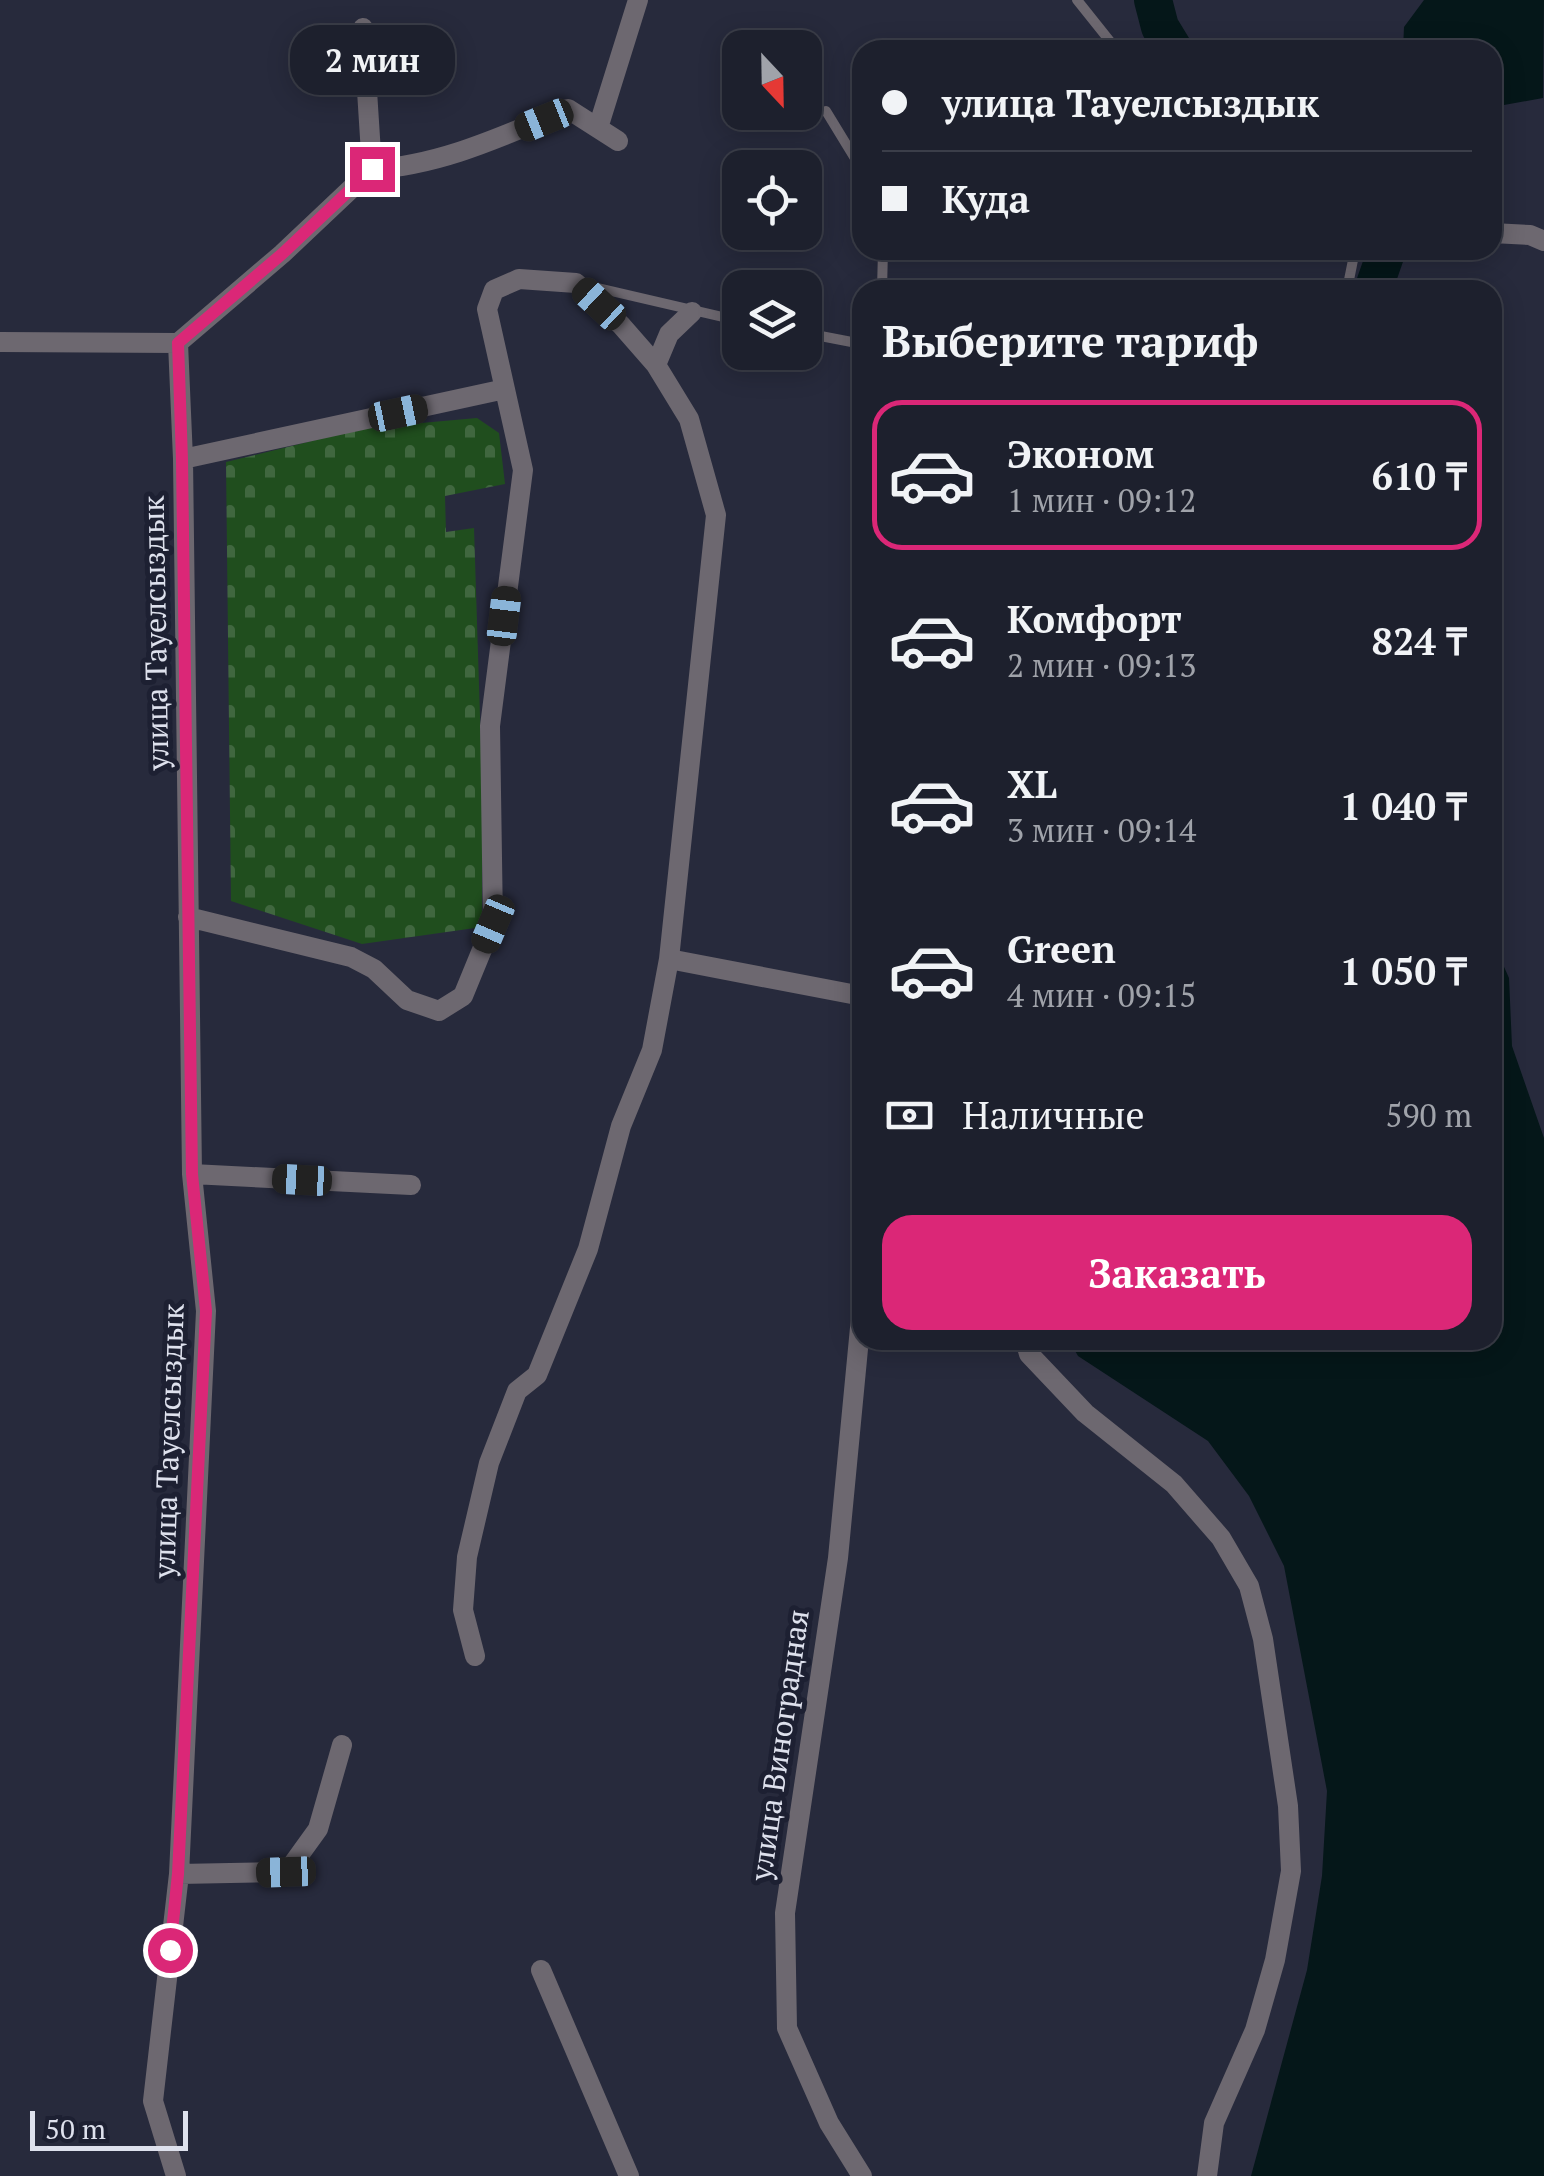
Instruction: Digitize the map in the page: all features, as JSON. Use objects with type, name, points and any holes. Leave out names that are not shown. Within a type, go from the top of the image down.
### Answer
[{"type":"street","points":[[598,128],[638,0]]},
{"type":"street","points":[[363,28],[372,169]]},
{"type":"street","points":[[0,342],[178,343],[282,254],[372,169],[407,167],[494,140],[568,109],[618,141]]},
{"type":"street","points":[[1502,234],[1530,235],[1544,241]]},
{"type":"street","points":[[188,917],[351,957],[374,969],[407,1000],[439,1010],[462,996],[493,924],[490,726],[523,470],[487,309],[494,290],[519,279],[576,283],[621,325],[656,366],[689,419],[716,515],[669,959],[652,1050],[620,1126],[588,1248],[537,1375],[517,1391],[489,1463],[466,1574],[463,1610],[475,1656]]},
{"type":"street","points":[[656,366],[669,334],[692,312]]},
{"type":"street","name":"улица Тауелсыздык","points":[[176,2176],[153,2101],[178,1874],[206,1311],[192,1174],[178,343]]},
{"type":"street","points":[[182,460],[505,390]]},
{"type":"street","points":[[669,959],[852,994]]},
{"type":"street","points":[[192,1174],[411,1185]]},
{"type":"street","name":"улица Виноградная","points":[[858,1350],[838,1558],[785,1912],[788,2028],[828,2122],[862,2176]]},
{"type":"street","points":[[1028,1350],[1085,1413],[1174,1484],[1221,1538],[1249,1586],[1263,1639],[1288,1806],[1291,1871],[1275,1960],[1256,2030],[1214,2123],[1207,2176]]},
{"type":"street","points":[[178,1874],[286,1872],[318,1829],[342,1746]]},
{"type":"street","points":[[541,1970],[629,2176]]},
{"type":"lane","points":[[1076,0],[1109,40]]},
{"type":"lane","points":[[826,111],[852,154]]},
{"type":"lane","points":[[576,283],[722,318]]},
{"type":"lane","points":[[822,336],[852,342]]},
{"type":"green space","points":[[477,418],[499,433],[505,484],[445,496],[446,532],[474,528],[482,927],[362,944],[231,901],[226,462],[365,428]]},
{"type":"shaded area","points":[[1424,0],[1544,0],[1543,98],[1502,105],[1502,40],[1403,40],[1404,27]]},
{"type":"shaded area","points":[[1502,962],[1509,978],[1512,1046],[1544,1138],[1544,2176],[1251,2176],[1307,1970],[1322,1876],[1327,1791],[1284,1566],[1249,1496],[1208,1441],[1078,1356],[1075,1350],[1502,1350]]},
{"type":"waterway","points":[[1153,0],[1168,40]]},
{"type":"waterway","points":[[1376,280],[1384,260]]},
{"type":"route","points":[[170,1950],[178,1874],[206,1311],[192,1174],[178,343],[282,254],[372,169]]}]
